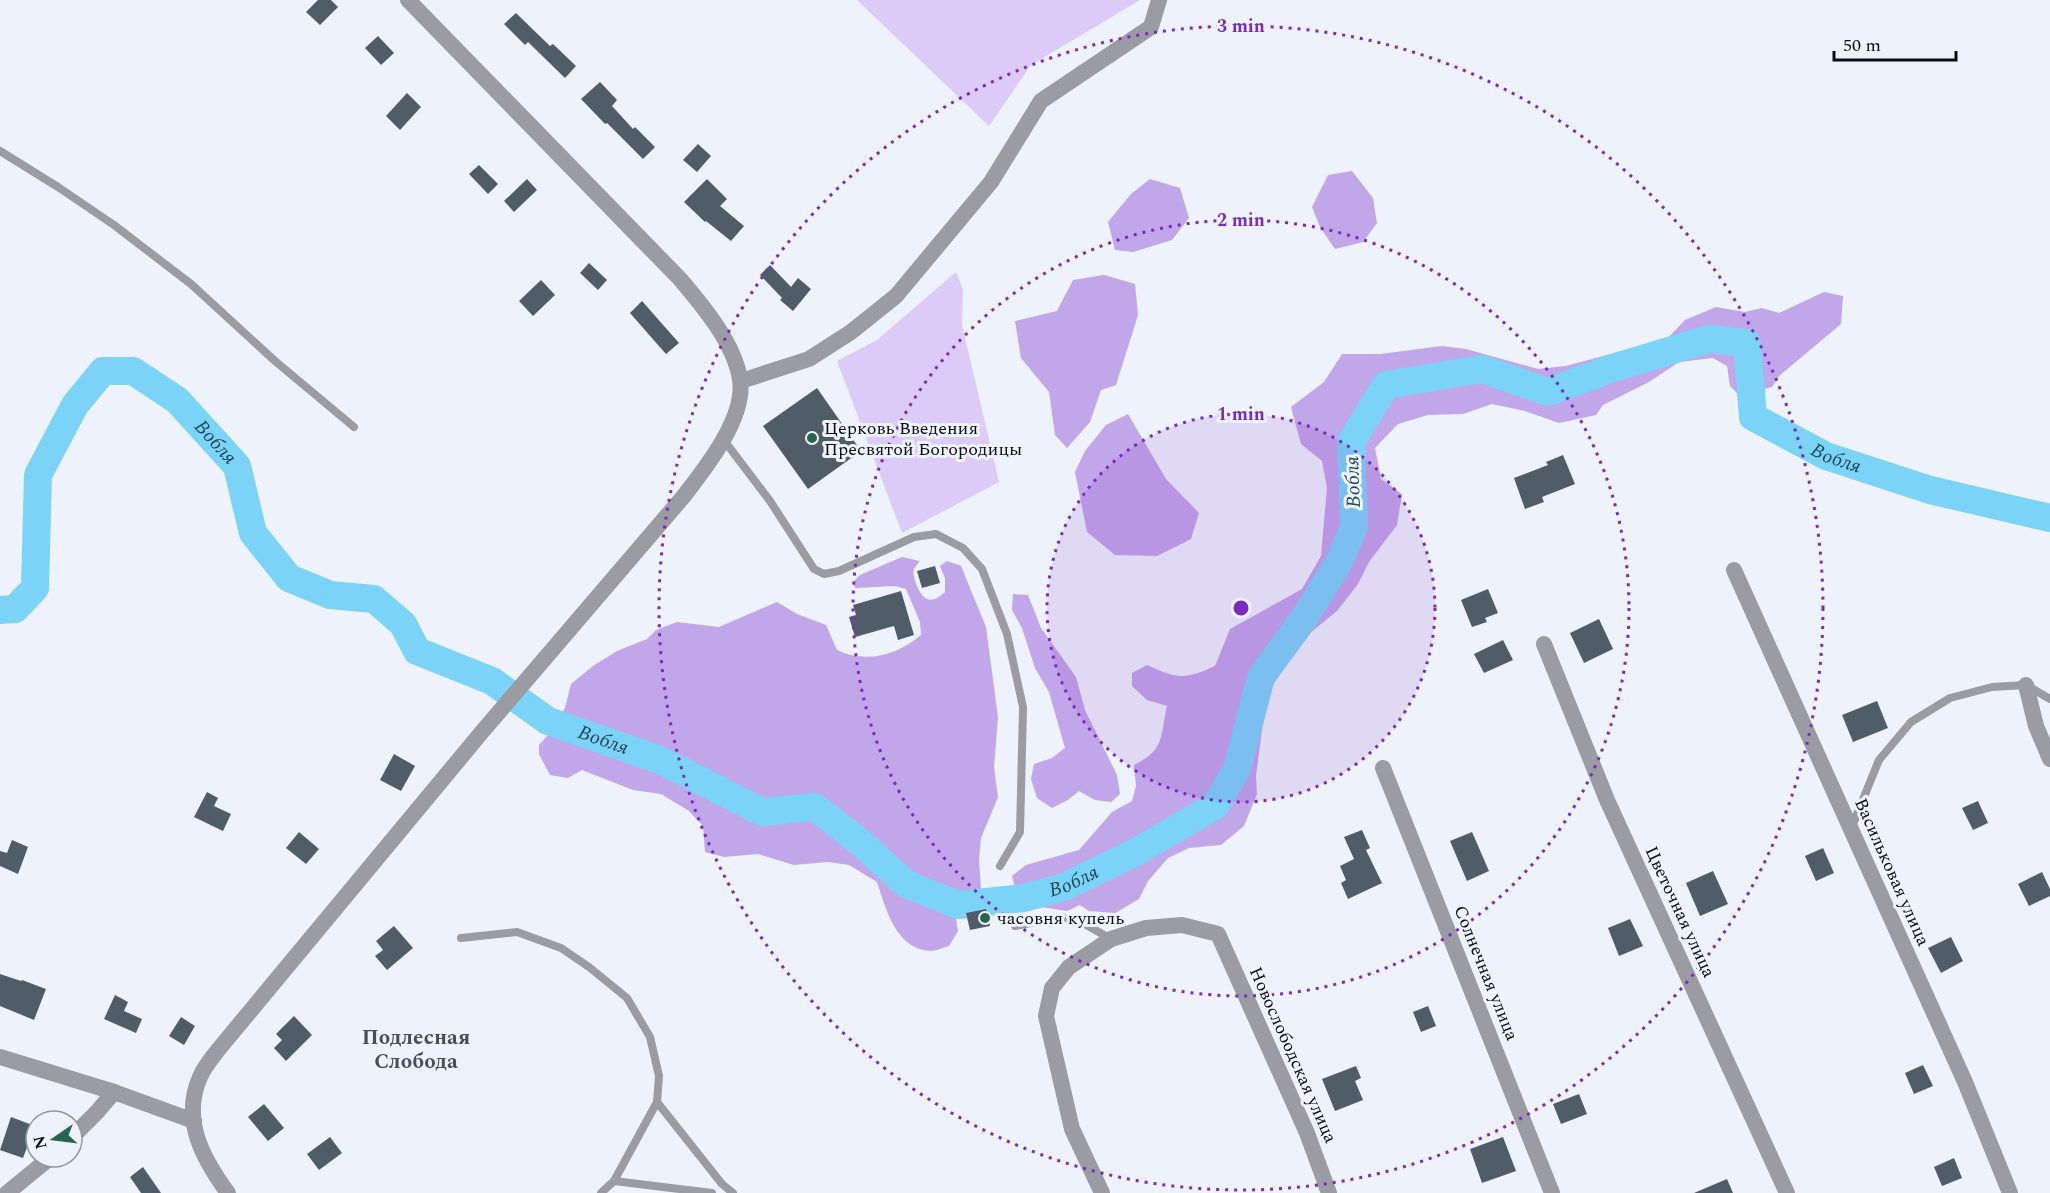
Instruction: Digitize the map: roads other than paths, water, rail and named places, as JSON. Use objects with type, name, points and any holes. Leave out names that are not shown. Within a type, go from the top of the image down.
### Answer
[{"type":"street","points":[[228,1193],[211,1169],[199,1146],[194,1121],[195,1098],[200,1077],[218,1050],[481,733],[710,463],[734,419],[741,381],[728,346],[707,311],[680,279],[408,0]]},
{"type":"street","points":[[741,381],[809,359],[851,332],[896,296],[991,182],[1041,101],[1151,27],[1159,0]]},
{"type":"street","name":"Васильковая улица","points":[[1734,570],[1965,1082],[2010,1193]]},
{"type":"street","name":"Цветочная улица","points":[[1544,644],[1607,800],[1787,1193]]},
{"type":"street","points":[[2026,685],[2036,726],[2050,759]]},
{"type":"street","name":"Солнечная улица","points":[[1383,768],[1552,1193]]},
{"type":"street","name":"Новослободская улица","points":[[1111,939],[1146,928],[1182,925],[1218,934],[1308,1133],[1329,1193]]},
{"type":"street","points":[[1102,1193],[1072,1129],[1046,1016],[1052,988],[1069,967],[1111,939]]},
{"type":"street","points":[[0,1057],[114,1092],[194,1121]]},
{"type":"street","points":[[84,1125],[114,1092]]},
{"type":"street","points":[[8,1193],[37,1169]]},
{"type":"lane","points":[[0,151],[114,225],[191,284],[275,361],[354,427]]},
{"type":"lane","points":[[723,439],[770,501],[814,569],[825,573],[839,571],[914,537],[936,534],[963,548],[982,569],[1007,634],[1023,707],[1020,832],[1000,866]]},
{"type":"lane","points":[[1851,830],[1878,760],[1911,722],[1950,698],[1992,687],[2026,685],[2050,699]]},
{"type":"lane","points":[[1015,926],[1062,917],[1083,923],[1111,939]]},
{"type":"lane","points":[[461,938],[517,932],[561,948],[627,998],[650,1038],[659,1076],[657,1102],[614,1181],[601,1193]]},
{"type":"lane","points":[[657,1102],[722,1184],[733,1193]]},
{"type":"lane","points":[[614,1181],[712,1193]]},
{"type":"waterway","name":"Вобля","points":[[0,610],[15,609],[35,588],[38,475],[75,405],[103,371],[133,371],[177,400],[237,466],[253,533],[289,578],[330,595],[374,599],[403,624],[417,651],[492,681],[548,721],[660,760],[762,812],[815,807],[861,843],[906,884],[958,905],[1024,898],[1064,887],[1134,853],[1215,806],[1237,769],[1261,677],[1305,617],[1339,562],[1354,527],[1351,442],[1386,385],[1482,369],[1548,392],[1613,368],[1709,339],[1747,343],[1753,417],[1826,456],[1930,490],[2050,518]]},
{"type":"place","name":"Церковь Введения Пресвятой Богородицы","points":[[812,438]]},
{"type":"place","name":"часовня купель","points":[[985,918]]},
{"type":"district","name":"Подлесная Слобода","points":[[416,1050]]}]
